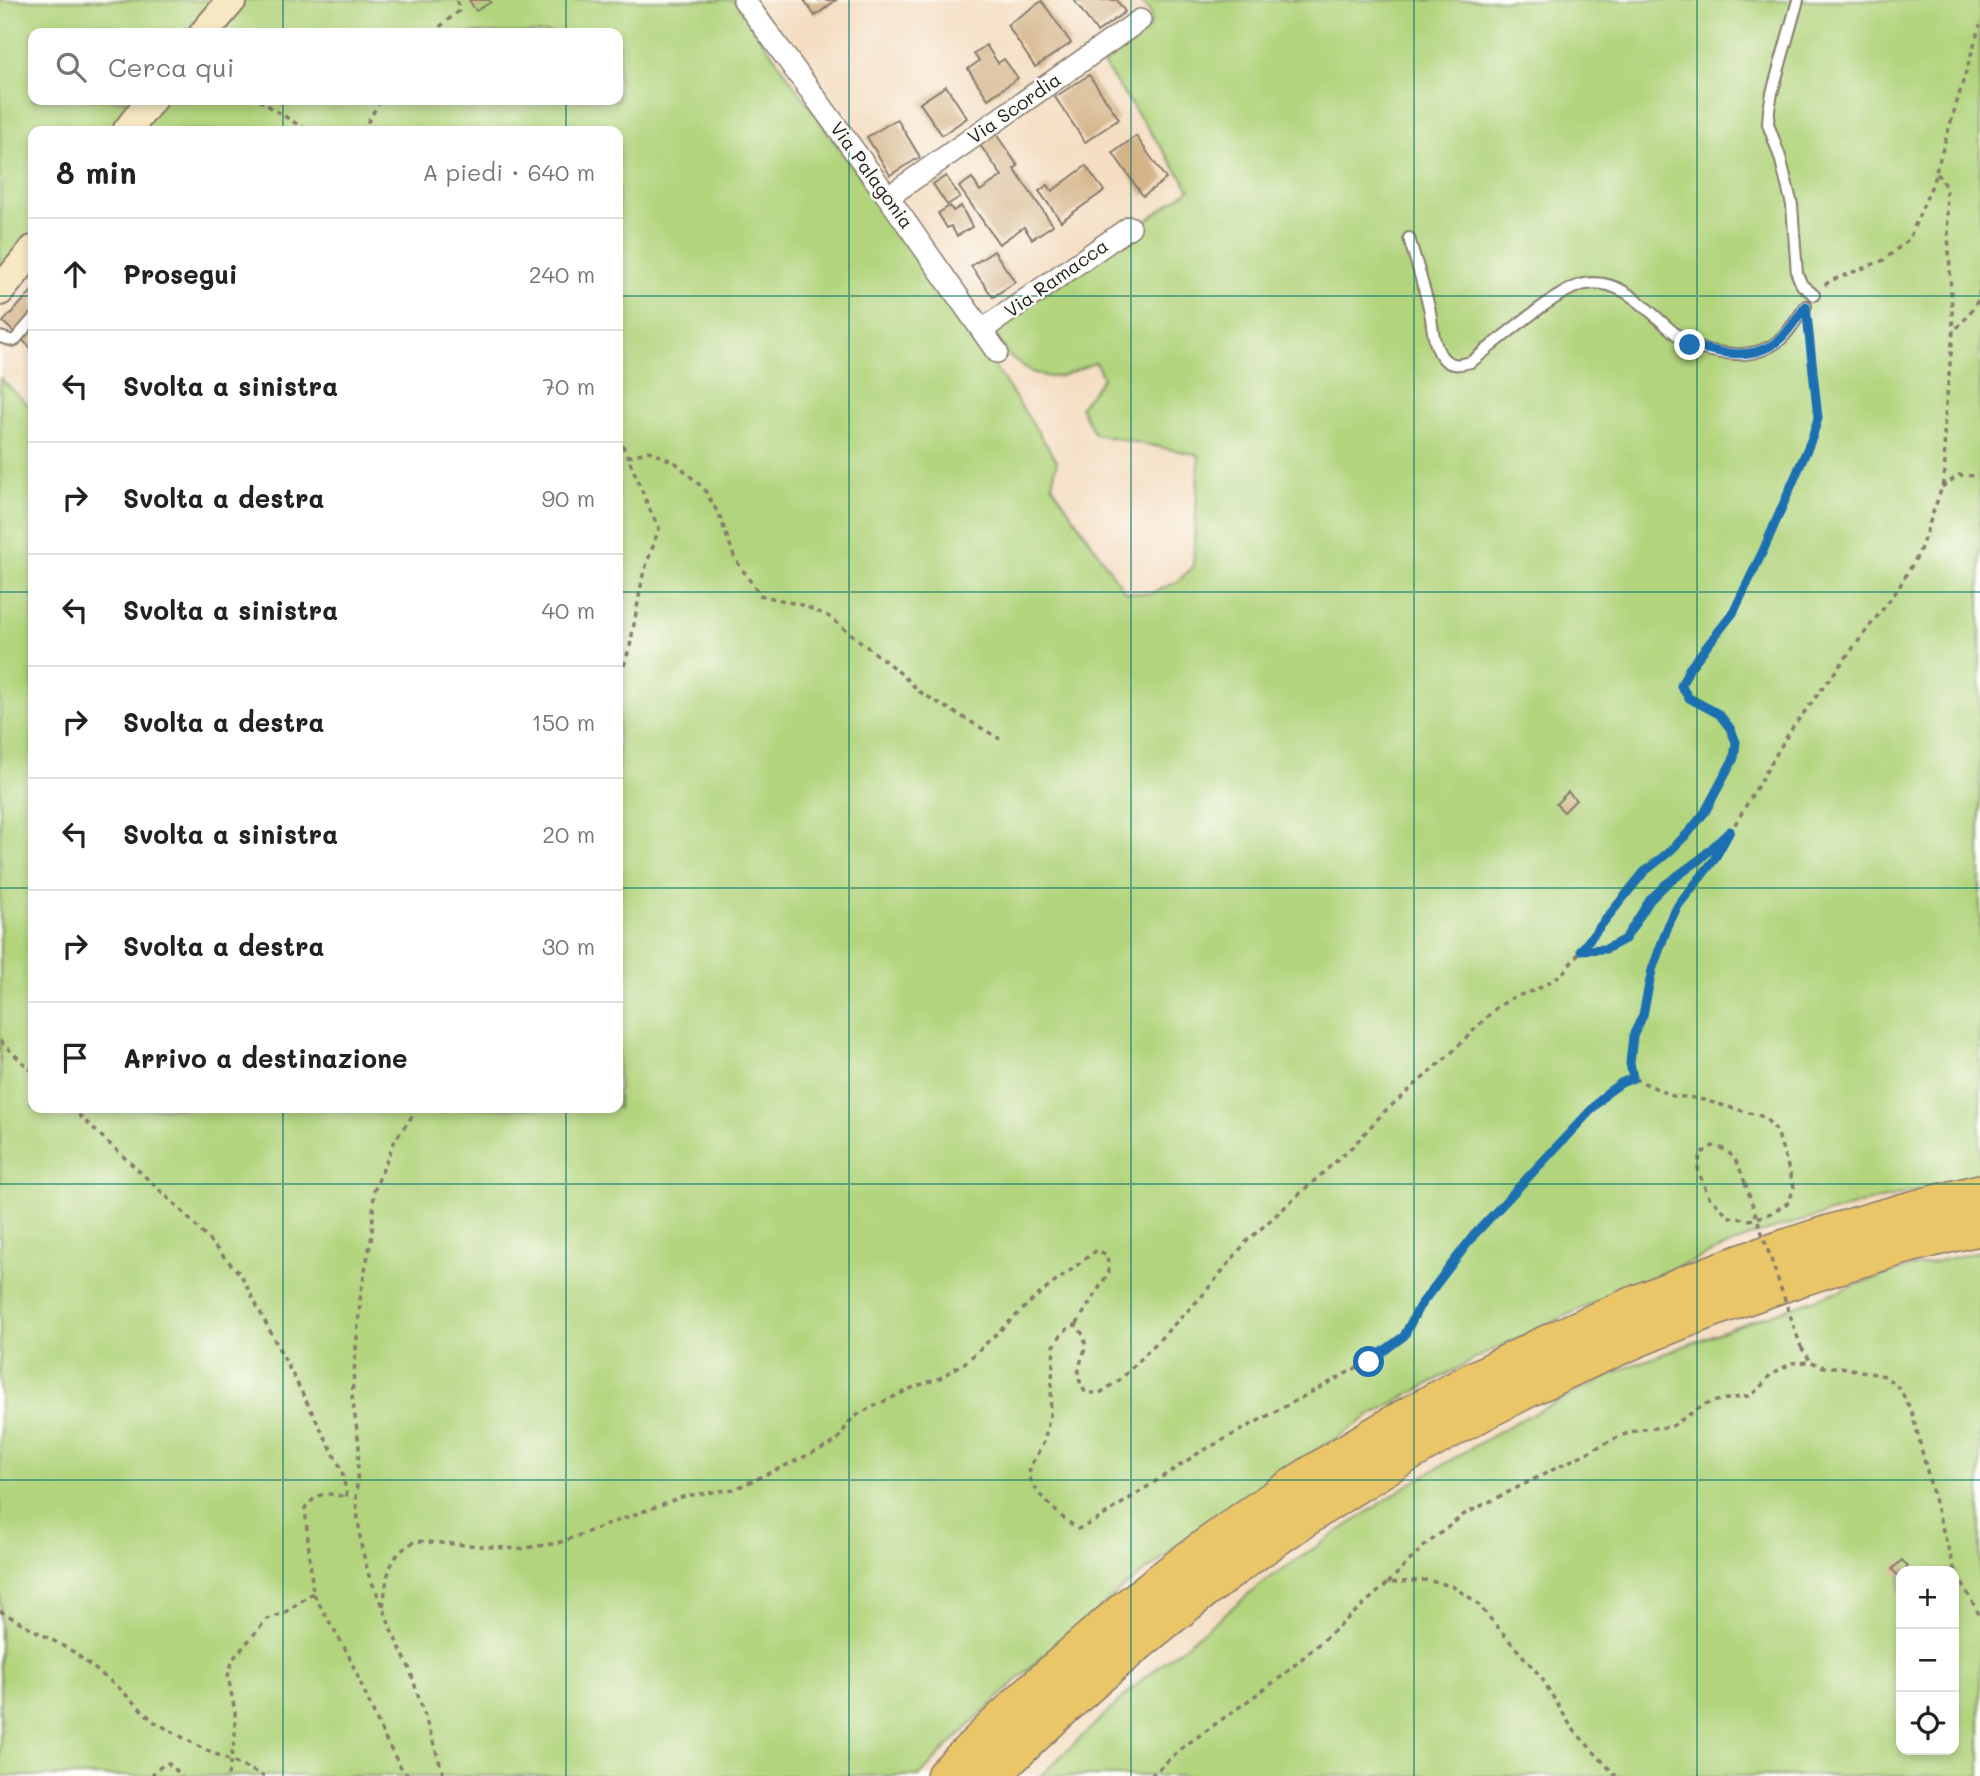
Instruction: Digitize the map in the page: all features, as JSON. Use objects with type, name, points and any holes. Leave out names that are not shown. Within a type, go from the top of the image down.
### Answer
[{"type":"highway","points":[[945,1776],[1055,1670],[1155,1586],[1248,1517],[1346,1452],[1413,1412],[1568,1334],[1706,1275],[1836,1231],[1980,1193]]},
{"type":"highway","points":[[990,1776],[1077,1694],[1179,1608],[1265,1544],[1429,1440],[1577,1365],[1717,1305],[1839,1264],[1980,1227]]},
{"type":"street","points":[[208,28],[232,0]]},
{"type":"street","name":"Via Palagonia","points":[[744,0],[997,352]]},
{"type":"street","name":"Via Scordia","points":[[888,197],[1140,20]]},
{"type":"street","points":[[131,126],[147,105]]},
{"type":"street","name":"Via Ramacca","points":[[982,330],[1130,227]]},
{"type":"street","points":[[0,291],[28,256]]},
{"type":"lane","points":[[1798,0],[1772,93],[1768,124],[1780,157],[1792,205],[1797,274],[1802,285],[1814,295]]},
{"type":"lane","points":[[1409,238],[1430,310],[1436,342],[1447,362],[1457,365],[1471,362],[1548,303],[1570,288],[1586,283],[1605,284],[1626,293],[1690,345],[1719,353],[1743,355],[1762,351],[1780,340],[1806,306]]},
{"type":"lane","points":[[0,337],[13,341],[28,324]]},
{"type":"path","points":[[438,28],[459,11],[457,0]]},
{"type":"path","points":[[1814,295],[1830,281],[1884,260],[1909,239],[1935,174],[1980,25]]},
{"type":"path","points":[[267,105],[300,126]]},
{"type":"path","points":[[365,126],[378,105]]},
{"type":"path","points":[[1811,1362],[1801,1347],[1745,1182],[1737,1161],[1722,1147],[1713,1146],[1700,1154],[1698,1171],[1709,1197],[1730,1217],[1750,1220],[1772,1213],[1790,1202],[1794,1187],[1777,1131],[1764,1117],[1696,1098],[1673,1096],[1646,1086],[1633,1078],[1630,1063],[1633,1036],[1643,1015],[1652,970],[1677,907],[1714,860],[1790,730],[1898,589],[1919,553],[1942,487],[1945,471],[1944,427],[1953,332],[1946,191],[1942,179],[1935,174]]},
{"type":"path","points":[[1953,332],[1979,299],[1980,280]]},
{"type":"path","points":[[1076,1325],[1084,1334],[1086,1347],[1078,1372],[1079,1383],[1086,1393],[1100,1393],[1121,1379],[1202,1296],[1246,1242],[1353,1146],[1384,1112],[1448,1056],[1497,1007],[1514,997],[1536,990],[1562,974],[1644,872],[1669,852],[1705,812],[1734,758],[1736,742],[1730,728],[1719,714],[1689,698],[1681,686],[1689,669],[1733,613],[1812,438],[1818,418],[1806,306]]},
{"type":"path","points":[[623,446],[659,528],[643,575],[623,669]]},
{"type":"path","points":[[628,457],[649,451],[676,463],[705,490],[720,517],[735,559],[760,596],[805,606],[828,616],[900,672],[920,692],[1000,739]]},
{"type":"path","points":[[1942,487],[1959,475],[1980,476]]},
{"type":"path","points":[[1581,950],[1606,949],[1625,939],[1650,900],[1730,831]]},
{"type":"path","points":[[0,1041],[28,1067]]},
{"type":"path","points":[[383,1606],[388,1571],[396,1555],[416,1541],[519,1549],[558,1543],[685,1496],[735,1489],[836,1443],[850,1421],[860,1413],[914,1387],[940,1378],[966,1362],[1037,1296],[1097,1250],[1107,1255],[1108,1272],[1076,1325],[1062,1333],[1054,1346],[1051,1415],[1044,1442],[1030,1467],[1029,1477],[1040,1495],[1078,1529],[1097,1520],[1196,1454],[1369,1362],[1404,1336],[1419,1307],[1474,1235],[1607,1093],[1633,1078]]},
{"type":"path","points":[[76,1113],[179,1208],[241,1275],[341,1470],[347,1497],[325,1493],[314,1497],[305,1508],[313,1593],[348,1654],[383,1735],[400,1766],[409,1776]]},
{"type":"path","points":[[414,1113],[395,1140],[374,1191],[372,1235],[361,1291],[352,1396],[359,1444],[356,1502],[361,1545],[369,1576],[409,1667],[444,1776]]},
{"type":"path","points":[[1151,1776],[1182,1748],[1281,1677],[1388,1583],[1422,1548],[1463,1515],[1620,1436],[1640,1429],[1671,1427],[1703,1405],[1748,1396],[1758,1390],[1770,1375],[1792,1363],[1811,1362],[1825,1367],[1841,1367],[1885,1376],[1900,1389],[1912,1412],[1954,1568],[1980,1616]]},
{"type":"path","points":[[1388,1583],[1426,1580],[1452,1587],[1475,1601],[1541,1677],[1572,1728],[1616,1776]]},
{"type":"path","points":[[228,1776],[235,1736],[235,1712],[228,1676],[233,1659],[267,1619],[284,1613],[313,1593]]},
{"type":"path","points":[[0,1611],[72,1651],[119,1688],[153,1721],[200,1747],[264,1776]]},
{"type":"path","points":[[152,1776],[155,1770],[169,1763],[182,1776]]},
{"type":"green space","points":[[0,0],[213,0],[188,28],[28,28],[28,105],[131,105],[115,126],[28,126],[28,242],[0,276]]},
{"type":"green space","points":[[245,0],[734,0],[993,364],[1057,461],[1052,485],[1125,592],[1150,594],[1177,582],[1193,567],[1199,455],[1095,434],[1080,407],[1103,378],[1096,362],[1062,376],[1048,377],[1032,372],[1009,356],[993,331],[1190,189],[1103,64],[1135,42],[1148,28],[1150,13],[1139,0],[1980,0],[1980,1175],[1861,1204],[1756,1234],[1593,1303],[1488,1352],[1371,1415],[1231,1509],[1131,1582],[1036,1662],[920,1776],[0,1776],[0,378],[28,405],[28,1113],[623,1113],[623,126],[142,126],[159,105],[623,105],[623,28],[221,28]]},
{"type":"green space","points":[[1980,1251],[1980,1776],[1040,1776],[1143,1679],[1267,1580],[1405,1487],[1514,1423],[1624,1369],[1734,1327],[1897,1271]]},
{"type":"building","points":[[469,0],[489,0],[491,2],[476,11]]},
{"type":"building","points":[[804,0],[836,0],[815,16]]},
{"type":"building","points":[[1074,0],[1117,0],[1125,12],[1097,32]]},
{"type":"building","points":[[1042,1],[1071,43],[1035,67],[1007,25]]},
{"type":"building","points":[[986,45],[998,63],[1004,59],[1018,78],[988,99],[968,69],[979,61],[974,54]]},
{"type":"building","points":[[1089,75],[1119,119],[1085,142],[1055,97]]},
{"type":"building","points":[[946,86],[967,118],[942,135],[920,103]]},
{"type":"building","points":[[897,119],[920,157],[890,175],[867,137]]},
{"type":"building","points":[[996,134],[1018,166],[1014,169],[1053,225],[1032,239],[1024,227],[999,244],[959,187],[972,178],[980,191],[1002,176],[980,145]]},
{"type":"building","points":[[1136,136],[1166,179],[1143,196],[1113,153]]},
{"type":"building","points":[[1086,166],[1104,191],[1061,221],[1039,191],[1048,185],[1052,191]]},
{"type":"building","points":[[946,176],[960,197],[947,205],[933,184]]},
{"type":"building","points":[[950,206],[953,211],[961,206],[972,227],[957,236],[951,226],[947,228],[938,213]]},
{"type":"building","points":[[994,251],[1015,282],[993,297],[971,266]]},
{"type":"building","points":[[28,295],[28,345],[3,322]]},
{"type":"building","points":[[1568,792],[1576,800],[1564,812],[1556,804]]},
{"type":"building","points":[[1902,1560],[1907,1566],[1896,1566],[1896,1574],[1892,1569]]},
{"type":"route","points":[[1369,1362],[1404,1336],[1419,1307],[1474,1235],[1607,1093],[1633,1078],[1630,1063],[1633,1036],[1643,1015],[1652,970],[1668,926],[1677,907],[1714,860],[1730,831],[1650,900],[1625,939],[1606,949],[1581,950],[1644,872],[1669,852],[1705,812],[1734,758],[1736,742],[1730,728],[1719,714],[1689,698],[1681,686],[1689,669],[1733,613],[1763,551],[1818,418],[1806,306],[1780,340],[1762,351],[1743,355],[1719,353],[1690,345]]}]
